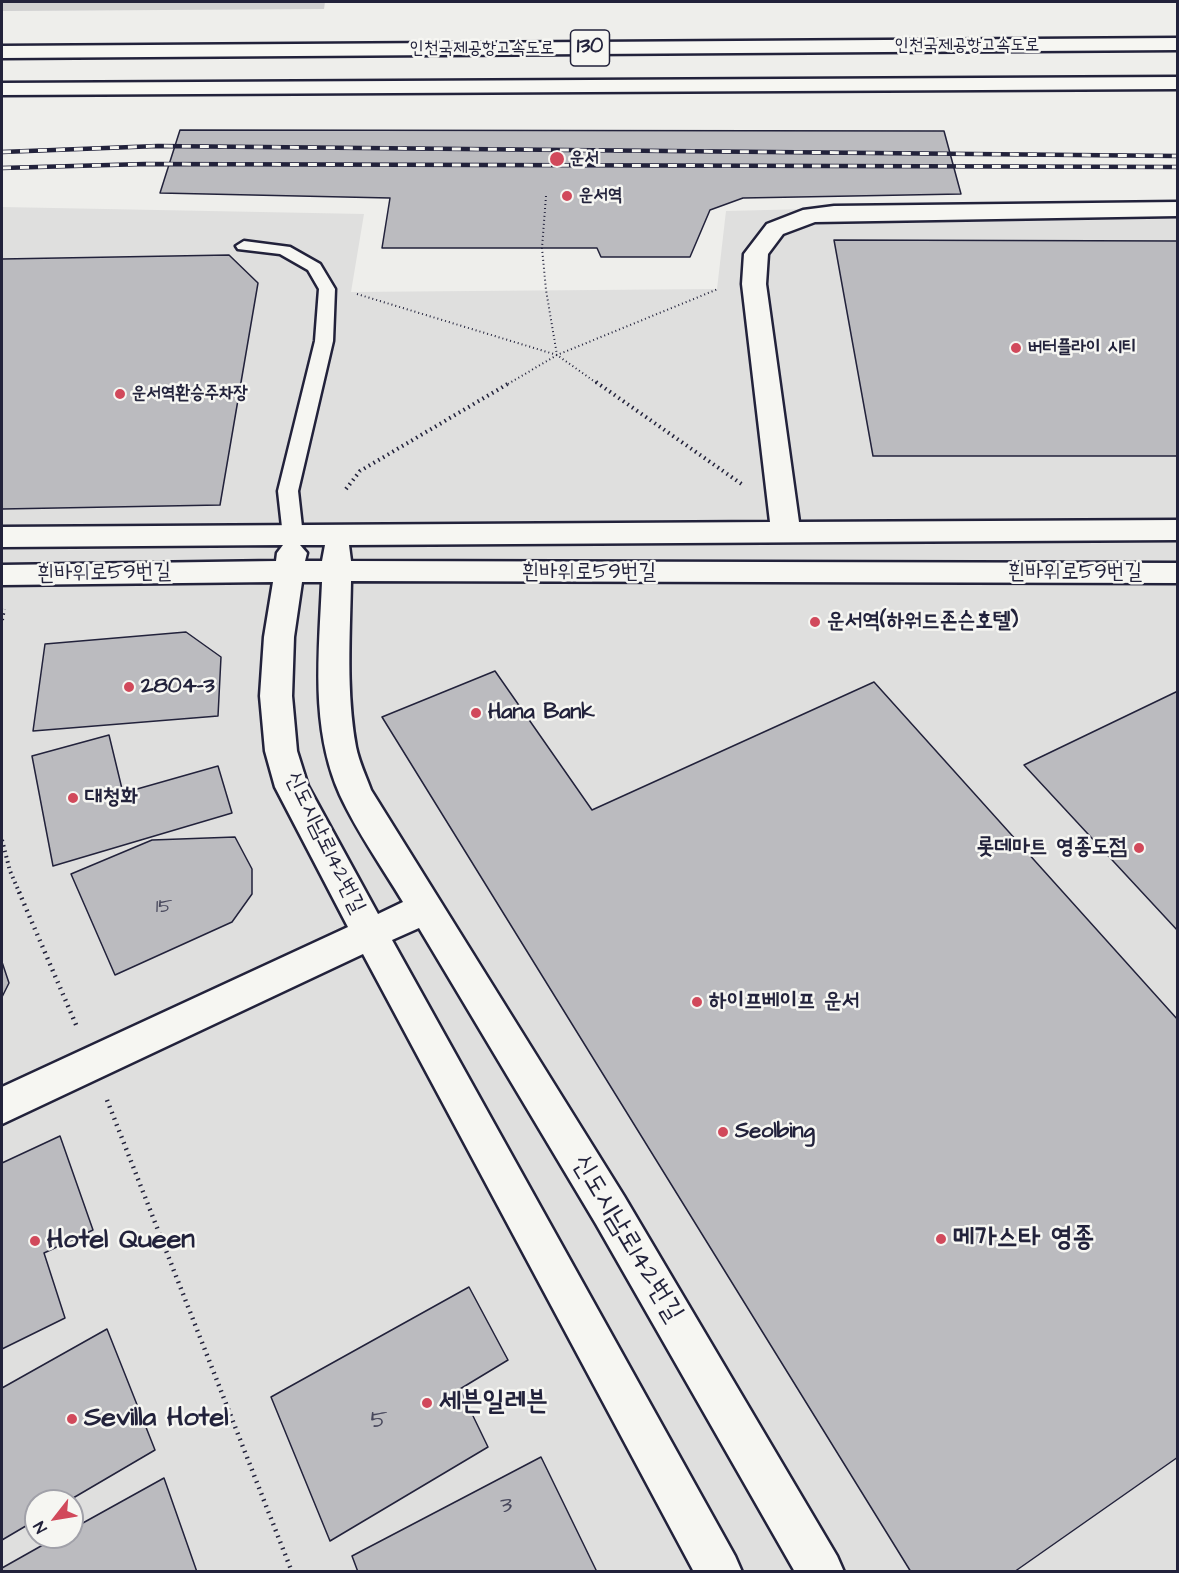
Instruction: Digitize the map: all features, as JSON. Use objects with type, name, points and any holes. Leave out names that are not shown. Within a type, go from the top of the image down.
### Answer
[{"type":"main road","name":"인천국제공항고속도로","points":[[2,52],[1178,44]]},
{"type":"main road","name":"인천국제공항고속도로","points":[[2,89],[1178,83]]},
{"type":"main road","points":[[785,531],[781,484],[754,284],[756,254],[771,234],[783,225],[811,215],[834,213],[1178,209]]},
{"type":"main road","name":"흰바위로59번길","points":[[2,537],[1178,530]]},
{"type":"main road","name":"신도시남로142번길","points":[[337,535],[333,657],[340,748],[356,794],[616,1221],[822,1572]]},
{"type":"main road","name":"신도시남로142번길","points":[[293,536],[290,573],[279,637],[276,696],[281,751],[292,787],[719,1572]]},
{"type":"main road","name":"흰바위로59번길","points":[[2,575],[337,571],[1178,573]]},
{"type":"main road","name":"신도시남로142번길","points":[[2,1106],[426,908]]},
{"type":"lane","points":[[244,246],[284,250],[314,267],[327,289],[324,341],[288,491],[293,536]]},
{"type":"path","points":[[546,196],[542,248],[546,290],[557,355]]},
{"type":"path","points":[[346,489],[360,471],[557,355],[717,289],[754,284]]},
{"type":"path","points":[[327,289],[351,292],[557,355],[740,485],[781,484]]},
{"type":"path","points":[[2,840],[10,872],[93,1064],[292,1572]]},
{"type":"shaded area","points":[[2,2],[325,2],[324,9],[2,11]]},
{"type":"shaded area","points":[[1177,200],[1177,1571],[2,1572],[2,207],[364,214],[351,292],[717,289],[726,211]]},
{"type":"building","name":"운서역","points":[[180,130],[944,131],[961,194],[743,198],[710,210],[690,257],[601,257],[597,248],[382,248],[390,198],[160,193]]},
{"type":"building","name":"버터플라이 시티","points":[[834,240],[1178,241],[1178,456],[873,456]]},
{"type":"building","name":"운서역환승주차장","points":[[229,255],[258,283],[220,505],[2,509],[2,259]]},
{"type":"building","name":"2804-3","points":[[186,632],[221,657],[218,716],[33,731],[45,644]]},
{"type":"building","name":"메가스타 영종","points":[[495,671],[592,810],[874,682],[1178,1020],[1178,1457],[1014,1572],[911,1572],[382,717]]},
{"type":"building","name":"롯데마트 영종도점","points":[[1178,691],[1178,931],[1024,765]]},
{"type":"building","points":[[109,735],[123,793],[218,766],[232,813],[53,866],[32,756]]},
{"type":"building","points":[[235,837],[252,869],[252,894],[232,922],[115,975],[71,874],[152,840]]},
{"type":"building","points":[[2,962],[9,983],[2,997]]},
{"type":"building","name":"Hotel Queen","points":[[60,1136],[93,1230],[44,1253],[65,1318],[2,1349],[2,1163]]},
{"type":"building","points":[[469,1287],[508,1360],[460,1389],[488,1447],[330,1541],[271,1397]]},
{"type":"building","name":"Sevilla Hotel","points":[[107,1329],[155,1450],[84,1492],[84,1489],[24,1489],[24,1527],[2,1540],[2,1388]]},
{"type":"building","points":[[541,1457],[597,1572],[358,1572],[352,1556]]},
{"type":"building","points":[[164,1478],[197,1572],[2,1572],[2,1568],[36,1549],[84,1549],[84,1522]]},
{"type":"railway","points":[[2,152],[158,146],[1178,156]]},
{"type":"railway","points":[[2,168],[145,164],[1178,167]]},
{"type":"place","name":"운서","points":[[557,159]]},
{"type":"place","name":"운서역","points":[[567,196]]},
{"type":"place","name":"버터플라이 시티","points":[[1016,348]]},
{"type":"place","name":"운서역환승주차장","points":[[120,394]]},
{"type":"place","name":"운서역(하워드존슨호텔)","points":[[815,622]]},
{"type":"place","name":"2804-3","points":[[129,687]]},
{"type":"place","name":"Hana Bank","points":[[476,713]]},
{"type":"place","name":"대청화","points":[[73,798]]},
{"type":"place","name":"롯데마트 영종도점","points":[[1139,848]]},
{"type":"place","name":"하이프베이프 운서","points":[[697,1002]]},
{"type":"place","name":"Seolbing","points":[[723,1132]]},
{"type":"place","name":"메가스타 영종","points":[[941,1239]]},
{"type":"place","name":"Hotel Queen","points":[[35,1241]]},
{"type":"place","name":"세븐일레븐","points":[[427,1403]]},
{"type":"place","name":"Sevilla Hotel","points":[[72,1419]]}]
